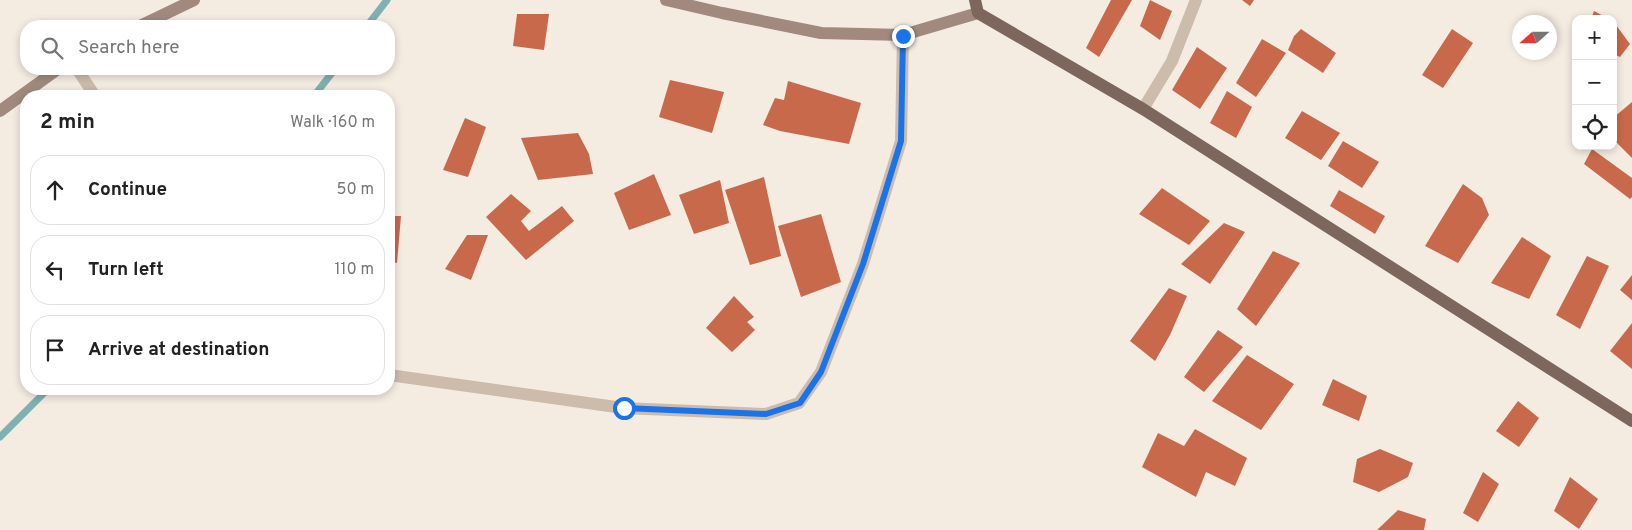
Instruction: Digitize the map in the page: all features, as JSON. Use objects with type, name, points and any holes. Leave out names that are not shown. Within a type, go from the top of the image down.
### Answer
[{"type":"main road","points":[[152,20],[194,0]]},
{"type":"main road","points":[[666,0],[821,33],[903,36],[977,6],[1143,109],[1632,421]]},
{"type":"main road","points":[[29,90],[50,75]]},
{"type":"main road","points":[[0,111],[20,97]]},
{"type":"street","points":[[1143,109],[1172,61],[1196,0]]},
{"type":"street","points":[[395,376],[624,408],[766,414],[800,403],[821,372],[863,264],[901,141],[903,36]]},
{"type":"street","points":[[81,75],[91,90]]},
{"type":"building","points":[[1111,0],[1132,0],[1099,57],[1086,48]]},
{"type":"building","points":[[1150,0],[1172,11],[1160,40],[1140,26]]},
{"type":"building","points":[[1242,0],[1254,0],[1250,6]]},
{"type":"building","points":[[1594,11],[1602,15],[1592,15]]},
{"type":"building","points":[[517,14],[549,14],[544,50],[513,46]]},
{"type":"building","points":[[1617,26],[1630,44],[1620,57],[1617,56]]},
{"type":"building","points":[[1301,29],[1336,53],[1323,73],[1288,50],[1294,36]]},
{"type":"building","points":[[1452,29],[1473,43],[1443,88],[1422,75]]},
{"type":"building","points":[[1262,39],[1286,53],[1256,97],[1236,83]]},
{"type":"building","points":[[1197,47],[1227,68],[1200,109],[1172,90]]},
{"type":"building","points":[[670,80],[724,92],[712,133],[659,117]]},
{"type":"building","points":[[788,81],[861,103],[849,144],[780,131],[763,125],[775,98],[784,100]]},
{"type":"building","points":[[1227,91],[1252,107],[1236,138],[1210,123]]},
{"type":"building","points":[[1632,102],[1632,158],[1617,143],[1617,115]]},
{"type":"building","points":[[1302,111],[1340,133],[1321,160],[1285,138]]},
{"type":"building","points":[[465,118],[486,127],[468,177],[443,170]]},
{"type":"building","points":[[578,133],[589,154],[593,174],[538,180],[521,138]]},
{"type":"building","points":[[1343,141],[1379,162],[1362,188],[1328,166]]},
{"type":"building","points":[[1591,150],[1593,150],[1632,178],[1632,197],[1630,199],[1584,164]]},
{"type":"building","points":[[654,174],[671,215],[629,230],[614,193]]},
{"type":"building","points":[[764,177],[781,256],[750,265],[725,190]]},
{"type":"building","points":[[720,180],[729,223],[694,234],[679,195]]},
{"type":"building","points":[[1463,184],[1482,198],[1489,215],[1458,263],[1425,246]]},
{"type":"building","points":[[1162,188],[1210,221],[1189,245],[1139,214]]},
{"type":"building","points":[[1339,190],[1385,216],[1375,234],[1330,206]]},
{"type":"building","points":[[511,194],[531,211],[521,221],[529,231],[562,206],[574,221],[526,260],[486,217]]},
{"type":"building","points":[[821,214],[841,282],[801,297],[778,226]]},
{"type":"building","points":[[395,216],[401,216],[397,263],[395,262]]},
{"type":"building","points":[[1224,223],[1245,232],[1210,284],[1181,264]]},
{"type":"building","points":[[467,235],[488,235],[471,280],[445,269]]},
{"type":"building","points":[[1522,237],[1551,256],[1529,299],[1491,283]]},
{"type":"building","points":[[1273,251],[1300,263],[1256,326],[1237,309]]},
{"type":"building","points":[[1587,256],[1609,266],[1580,329],[1556,315]]},
{"type":"building","points":[[1632,275],[1632,300],[1620,290]]},
{"type":"building","points":[[1169,288],[1187,296],[1170,335],[1155,361],[1130,341]]},
{"type":"building","points":[[734,296],[754,317],[747,322],[755,330],[732,352],[706,328]]},
{"type":"building","points":[[1632,323],[1632,369],[1610,351]]},
{"type":"building","points":[[1218,330],[1243,347],[1204,392],[1184,377]]},
{"type":"building","points":[[1247,355],[1294,384],[1261,430],[1212,401]]},
{"type":"building","points":[[1333,379],[1367,396],[1359,421],[1322,405]]},
{"type":"building","points":[[1518,401],[1539,418],[1519,447],[1496,431]]},
{"type":"building","points":[[1195,429],[1247,458],[1235,486],[1206,472],[1196,497],[1142,467],[1158,433],[1184,446]]},
{"type":"building","points":[[1380,449],[1413,463],[1408,477],[1379,492],[1353,482],[1357,459]]},
{"type":"building","points":[[1483,472],[1499,484],[1478,522],[1463,513]]},
{"type":"building","points":[[1570,477],[1598,499],[1579,529],[1554,511]]},
{"type":"building","points":[[1398,510],[1426,519],[1424,530],[1377,530]]},
{"type":"waterway","points":[[372,20],[387,0]]},
{"type":"waterway","points":[[319,90],[330,75]]},
{"type":"waterway","points":[[0,437],[42,395]]},
{"type":"route","points":[[624,408],[766,414],[800,403],[821,372],[863,264],[901,141],[903,36]]}]
